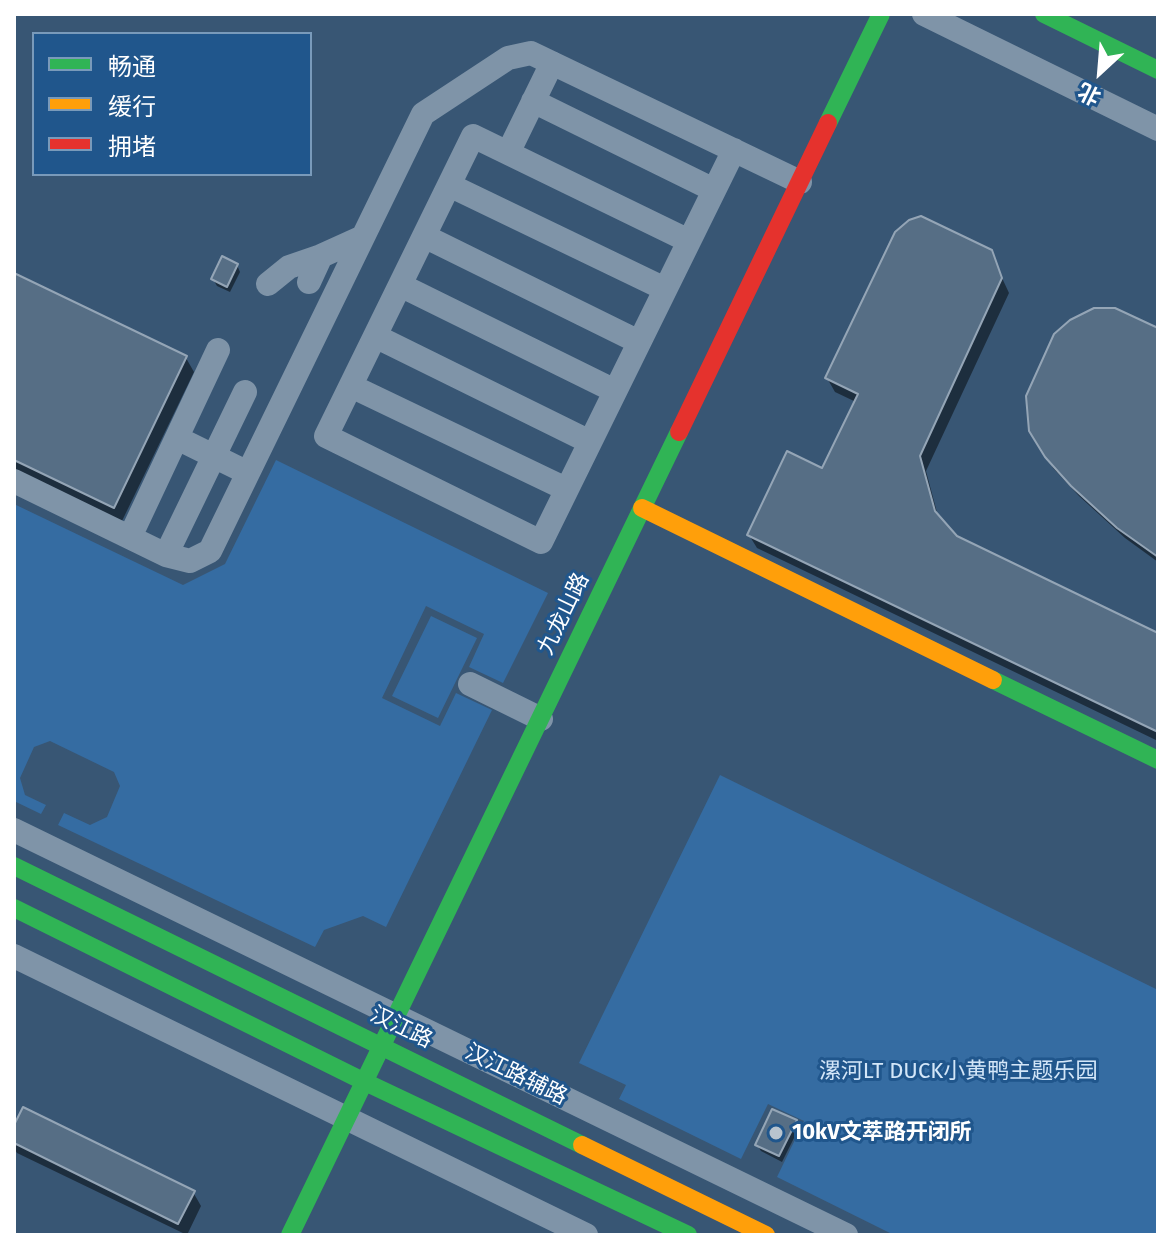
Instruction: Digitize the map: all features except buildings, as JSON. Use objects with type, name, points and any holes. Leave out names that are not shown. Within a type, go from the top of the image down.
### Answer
[{"type":"street","name":"九龙山路","points":[[290,1235],[881,14]]},
{"type":"street","points":[[924,14],[1158,129]]},
{"type":"street","points":[[1044,14],[1158,70]]},
{"type":"street","points":[[14,481],[166,555],[190,561],[210,551],[423,114],[508,58],[531,53],[800,182]]},
{"type":"street","points":[[508,153],[552,63]]},
{"type":"street","points":[[533,101],[714,190]]},
{"type":"street","points":[[689,241],[473,136],[326,436],[541,542],[734,150]]},
{"type":"street","points":[[449,185],[665,289]]},
{"type":"street","points":[[424,236],[639,342]]},
{"type":"street","points":[[268,284],[289,267],[363,237]]},
{"type":"street","points":[[309,282],[321,256]]},
{"type":"street","points":[[400,285],[615,391]]},
{"type":"street","points":[[375,336],[590,442]]},
{"type":"street","points":[[130,537],[218,350]]},
{"type":"street","points":[[351,386],[566,489]]},
{"type":"street","points":[[166,555],[245,392]]},
{"type":"street","points":[[177,438],[248,473]]},
{"type":"street","points":[[642,508],[1158,760]]},
{"type":"street","points":[[470,684],[541,719]]},
{"type":"street","name":"汉江路辅路","points":[[14,830],[846,1235]]},
{"type":"street","name":"汉江路","points":[[14,866],[766,1235]]},
{"type":"street","points":[[14,908],[365,1082],[688,1235]]},
{"type":"street","points":[[14,956],[586,1235]]},
{"type":"green space","points":[[276,460],[548,593],[503,683],[469,667],[484,634],[426,606],[382,698],[440,726],[456,693],[492,710],[386,927],[363,916],[324,930],[315,947],[58,825],[64,813],[90,825],[107,817],[120,786],[114,772],[50,741],[34,747],[20,778],[25,795],[46,805],[41,814],[14,801],[14,504],[183,585],[225,564]]},
{"type":"green space","points":[[431,616],[477,638],[438,718],[392,696]]},
{"type":"green space","name":"漯河LT DUCK小黄鸭主题乐园","points":[[720,775],[1158,990],[1158,1235],[894,1235],[777,1177],[804,1121],[768,1104],[741,1159],[619,1099],[626,1085],[579,1063]]},
{"type":"traffic: fast","points":[[828,123],[881,14]]},
{"type":"traffic: fast","points":[[1044,14],[1158,70]]},
{"type":"traffic: fast","points":[[290,1235],[679,432]]},
{"type":"traffic: fast","points":[[993,680],[1158,760]]},
{"type":"traffic: fast","points":[[14,866],[582,1145]]},
{"type":"traffic: fast","points":[[14,908],[365,1082],[688,1235]]},
{"type":"traffic: slow","points":[[642,508],[993,680]]},
{"type":"traffic: slow","points":[[582,1145],[766,1235]]},
{"type":"traffic: jam","points":[[679,432],[828,123]]},
{"type":"place","name":"10kV文萃路开闭所","points":[[776,1133]]}]
